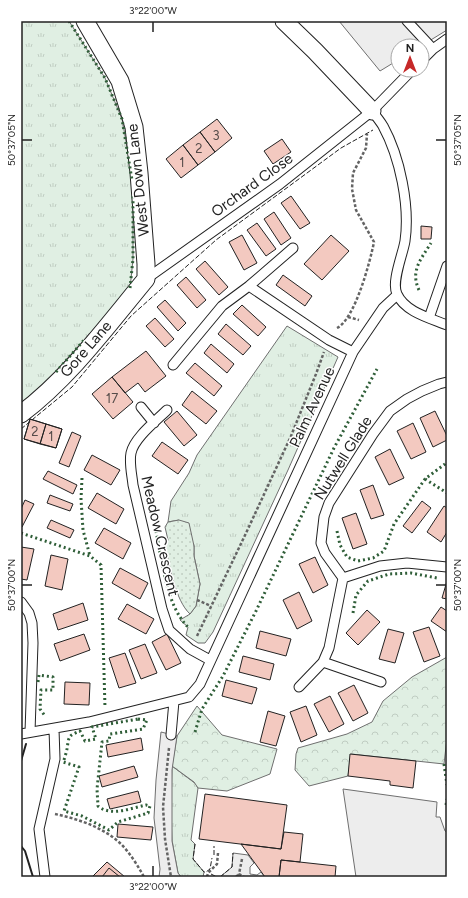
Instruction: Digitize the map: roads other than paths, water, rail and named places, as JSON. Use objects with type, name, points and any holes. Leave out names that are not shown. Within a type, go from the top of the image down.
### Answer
[{"type":"street","name":"West Down Lane","points":[[85,21],[120,81],[134,127],[139,173],[146,279]]},
{"type":"street","points":[[284,21],[316,51],[372,111]]},
{"type":"street","name":"Gore Lane","points":[[21,414],[73,367],[146,279]]},
{"type":"lane","points":[[407,21],[432,50],[447,39]]},
{"type":"lane","name":"Orchard Close","points":[[146,279],[280,184],[372,111],[404,78]]},
{"type":"lane","points":[[372,111],[386,132],[401,176],[406,220],[405,240],[394,287],[401,302],[429,318],[447,325]]},
{"type":"lane","points":[[173,365],[222,306],[249,286],[293,248]]},
{"type":"lane","points":[[429,318],[447,266]]},
{"type":"lane","points":[[249,286],[329,340],[353,352]]},
{"type":"lane","name":"Palm Avenue","points":[[26,733],[89,722],[189,697],[200,684],[353,352],[383,308],[397,294]]},
{"type":"lane","name":"Nutwell Glade","points":[[343,578],[325,553],[321,543],[324,517],[329,503],[373,434],[390,411],[422,392],[447,382]]},
{"type":"lane","points":[[141,408],[154,423]]},
{"type":"lane","name":"Meadow Crescent","points":[[168,410],[135,442],[131,453],[130,465],[133,485],[158,593],[169,630],[190,649],[210,660]]},
{"type":"lane","points":[[299,687],[323,662],[329,648],[343,578],[380,566],[407,563],[447,567]]},
{"type":"lane","points":[[21,602],[29,613],[32,622],[33,643],[26,733]]},
{"type":"lane","points":[[323,662],[381,682]]},
{"type":"lane","points":[[171,735],[174,701]]},
{"type":"lane","points":[[45,877],[39,829],[55,759],[54,729]]}]
